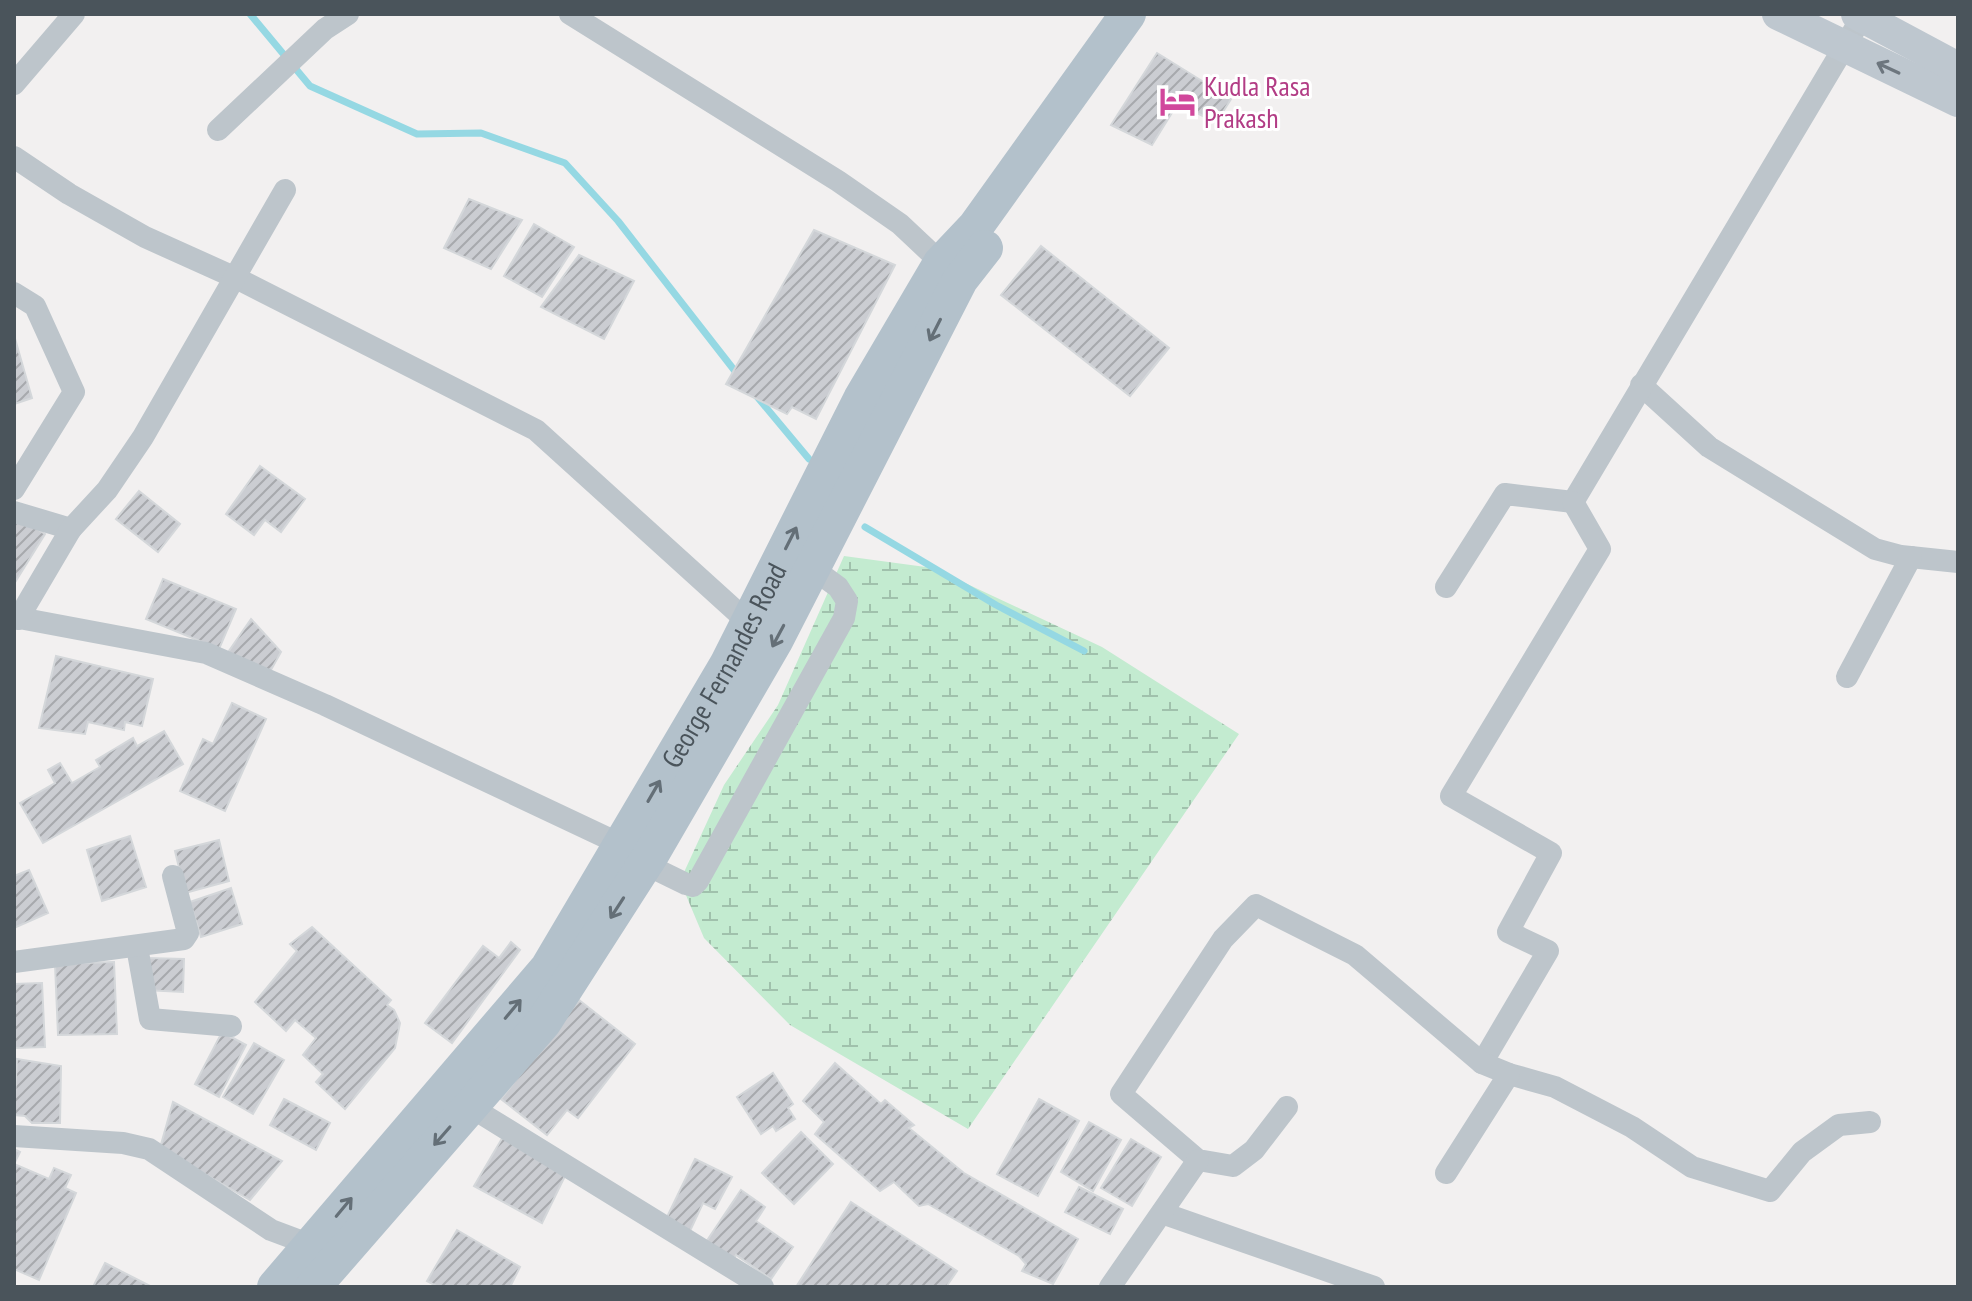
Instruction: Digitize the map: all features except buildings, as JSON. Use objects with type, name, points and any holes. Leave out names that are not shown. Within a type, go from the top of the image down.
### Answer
[{"type":"main road","name":"George Fernandes Road","points":[[275,1287],[548,968],[633,855],[775,641],[951,272],[976,226],[1128,14]]},
{"type":"main road","name":"George Fernandes Road","points":[[313,1287],[543,1023],[633,855],[861,399],[951,272],[1043,173],[1155,14]]},
{"type":"main road","points":[[1778,14],[1958,101]]},
{"type":"main road","points":[[1859,15],[1958,68]]},
{"type":"street","points":[[14,84],[74,14]]},
{"type":"street","points":[[218,130],[309,44],[348,14]]},
{"type":"street","points":[[570,14],[838,181],[900,224],[951,272]]},
{"type":"street","points":[[1573,502],[1845,47],[1859,15]]},
{"type":"street","points":[[14,157],[69,194],[145,237],[236,278],[536,430],[749,623]]},
{"type":"street","points":[[285,190],[143,437],[107,490],[71,529],[16,618],[206,653],[325,705],[693,886],[844,618],[847,601],[838,587],[812,568]]},
{"type":"street","points":[[14,293],[35,306],[74,392],[14,489]]},
{"type":"street","points":[[1641,385],[1709,447],[1875,549],[1958,562]]},
{"type":"street","points":[[1446,587],[1505,494],[1573,502]]},
{"type":"street","points":[[1482,1063],[1548,951],[1508,932],[1551,853],[1451,796],[1600,549],[1573,502]]},
{"type":"street","points":[[14,512],[71,529]]},
{"type":"street","points":[[1847,677],[1911,557]]},
{"type":"street","points":[[14,962],[137,947],[186,936],[173,876]]},
{"type":"street","points":[[1287,1107],[1254,1150],[1233,1166],[1198,1160],[1121,1094],[1223,939],[1256,905],[1355,955],[1482,1063],[1555,1087],[1632,1127],[1692,1167],[1770,1191],[1802,1152],[1839,1125],[1870,1122]]},
{"type":"street","points":[[137,947],[150,1019],[231,1026]]},
{"type":"street","points":[[1446,1173],[1509,1074]]},
{"type":"street","points":[[469,1106],[763,1287]]},
{"type":"street","points":[[14,1136],[123,1143],[149,1149],[271,1230],[311,1245]]},
{"type":"street","points":[[1110,1287],[1198,1160]]},
{"type":"street","points":[[1162,1213],[1374,1287]]},
{"type":"green space","points":[[844,556],[933,568],[1102,647],[1239,734],[968,1129],[790,1025],[704,938],[680,881],[724,785],[778,705]]},
{"type":"waterway","points":[[250,14],[310,86],[417,134],[481,133],[565,163],[618,221],[738,375]]},
{"type":"waterway","points":[[754,393],[809,459]]},
{"type":"waterway","points":[[865,527],[996,605],[1084,651]]},
{"type":"place","name":"Kudla Rasa Prakash","points":[[1178,101]]}]
